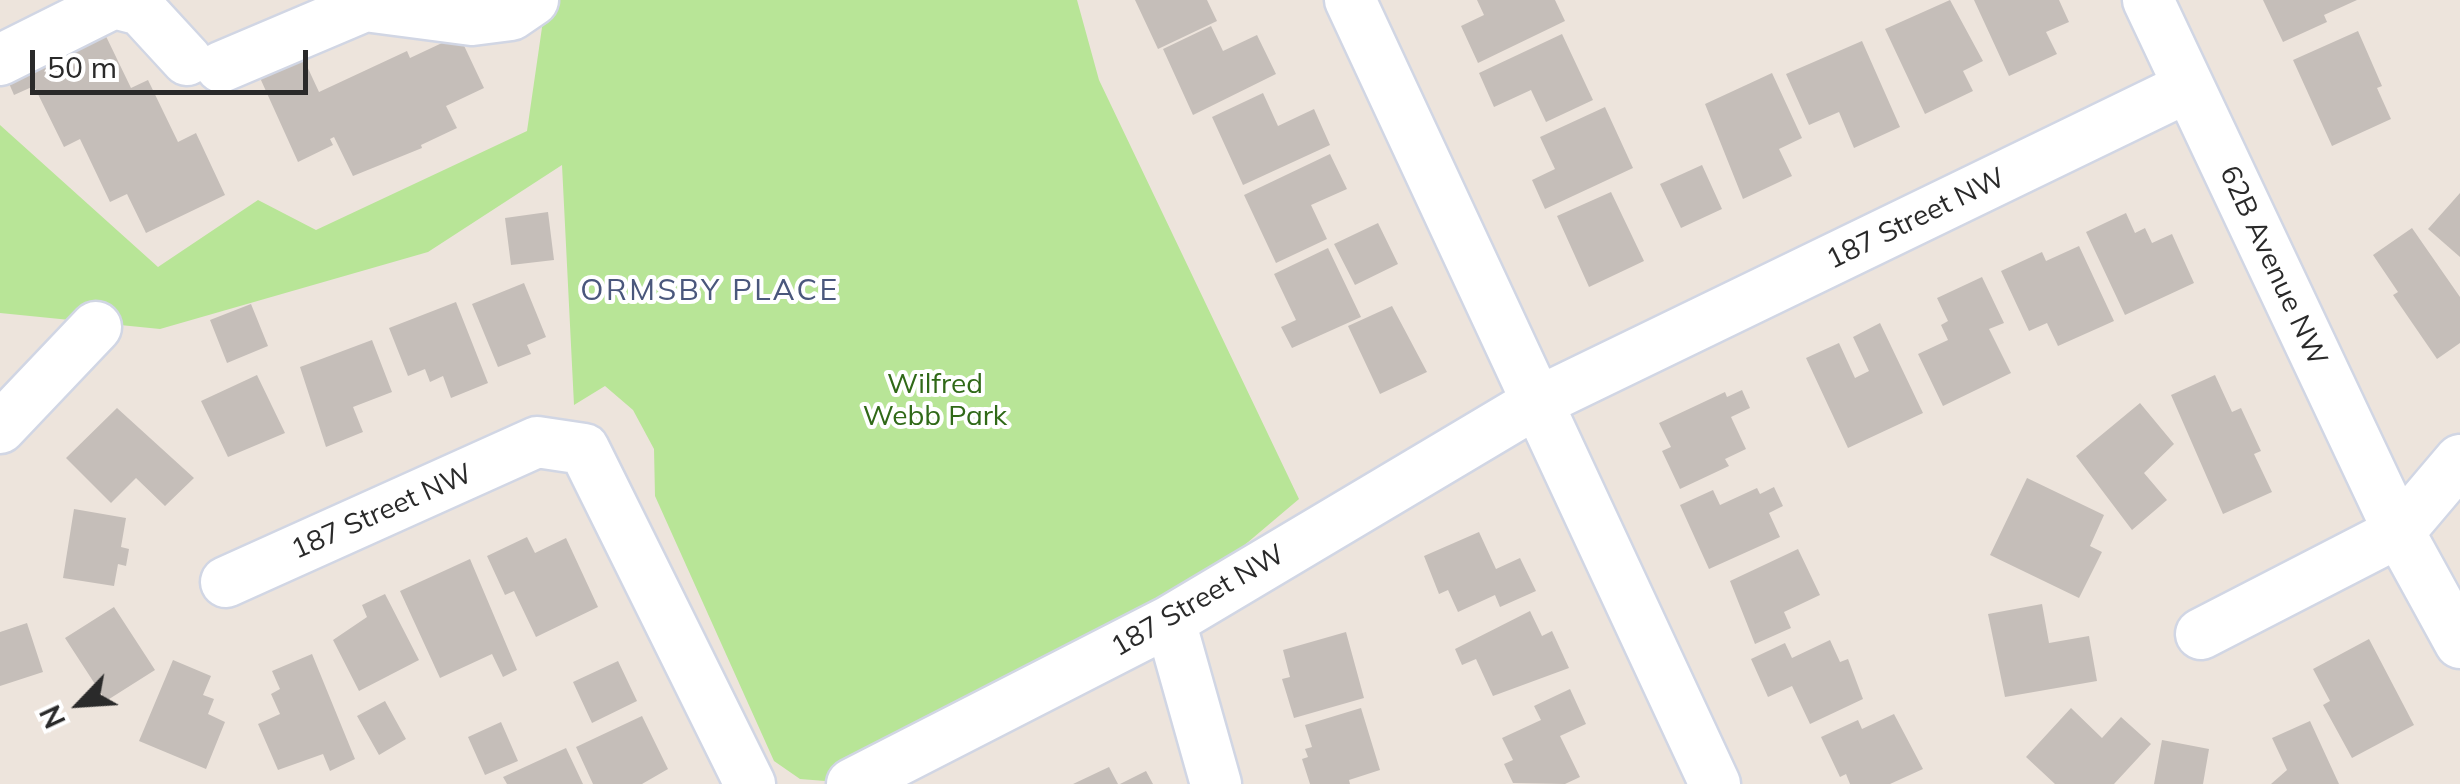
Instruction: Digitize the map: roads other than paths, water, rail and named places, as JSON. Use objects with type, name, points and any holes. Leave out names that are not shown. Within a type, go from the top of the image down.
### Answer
[{"type":"street","points":[[0,60],[113,2],[141,10],[204,64],[365,6],[472,20],[511,15],[533,0]]},
{"type":"street","points":[[1350,0],[1715,784]]},
{"type":"street","name":"62B Avenue NW","points":[[2148,0],[2399,532],[2460,643]]},
{"type":"street","name":"187 Street NW","points":[[852,784],[1170,622],[1536,403],[2188,88]]},
{"type":"street","points":[[0,428],[96,327]]},
{"type":"street","name":"187 Street NW","points":[[226,582],[538,442],[584,449],[750,784]]},
{"type":"street","points":[[2200,634],[2399,532],[2460,460]]},
{"type":"street","points":[[1170,622],[1216,784]]},
{"type":"district","name":"ORMSBY PLACE","points":[[710,291]]},
{"type":"park label","name":"Wilfred Webb Park","points":[[935,401]]}]
